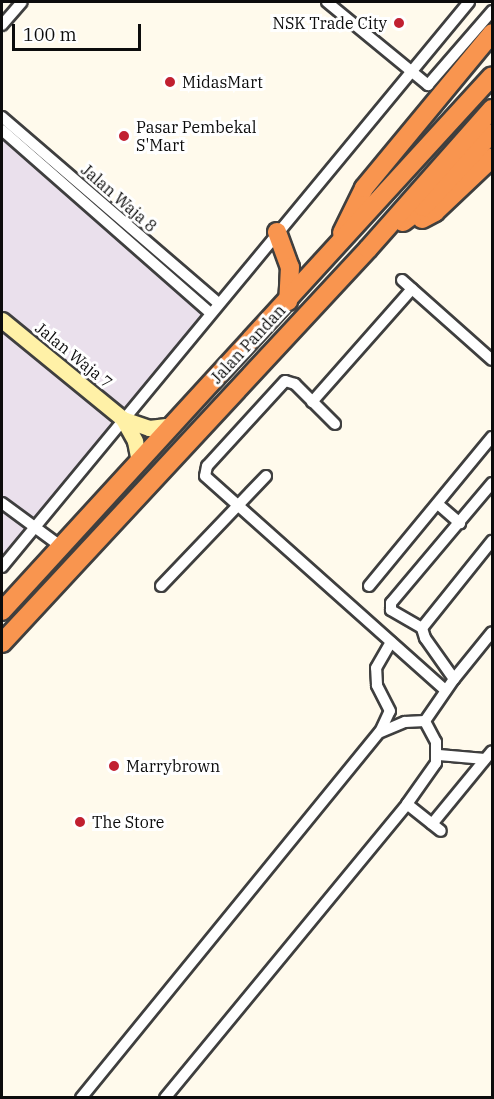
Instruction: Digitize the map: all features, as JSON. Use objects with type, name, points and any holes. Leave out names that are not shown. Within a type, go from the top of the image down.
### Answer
[{"type":"highway","points":[[331,253],[364,189],[492,34]]},
{"type":"highway","name":"Jalan Pandan","points":[[2,611],[59,545],[288,301],[492,76]]},
{"type":"highway","name":"Jalan Pandan","points":[[2,643],[368,249],[492,109]]},
{"type":"highway","points":[[368,249],[423,207],[492,133]]},
{"type":"highway","points":[[368,249],[435,212],[492,158]]},
{"type":"highway","points":[[278,232],[290,267],[288,301]]},
{"type":"street","points":[[2,25],[21,2]]},
{"type":"street","points":[[327,2],[410,73],[431,84],[492,11]]},
{"type":"street","points":[[2,567],[469,2]]},
{"type":"street","name":"Jalan Waja 8","points":[[2,117],[218,303]]},
{"type":"street","name":"Jalan Waja 8","points":[[2,130],[210,313]]},
{"type":"street","points":[[402,280],[492,360]]},
{"type":"street","points":[[312,402],[412,289]]},
{"type":"street","name":"Jalan Waja 7","points":[[2,320],[123,419],[148,428],[173,425]]},
{"type":"street","points":[[335,424],[295,384],[285,381],[207,466],[205,476],[445,690]]},
{"type":"street","name":"Jalan Waja 7","points":[[123,419],[135,441],[139,462]]},
{"type":"street","points":[[369,586],[439,505],[492,436]]},
{"type":"street","points":[[161,586],[266,476]]},
{"type":"street","points":[[454,679],[424,638],[422,628],[391,610],[391,603],[492,483]]},
{"type":"street","points":[[2,502],[59,545]]},
{"type":"street","points":[[439,505],[460,523]]},
{"type":"street","points":[[422,628],[492,541]]},
{"type":"street","points":[[424,721],[445,690],[492,632]]},
{"type":"street","points":[[81,1098],[380,732],[390,711],[377,685],[376,668],[391,642]]},
{"type":"street","points":[[380,732],[405,722],[424,721]]},
{"type":"street","points":[[165,1098],[407,804],[439,755],[434,735],[424,721]]},
{"type":"street","points":[[439,755],[489,755]]},
{"type":"street","points":[[432,824],[489,755]]},
{"type":"street","points":[[407,804],[441,831]]},
{"type":"shaded area","points":[[2,114],[218,296],[2,570]]},
{"type":"place","name":"NSK Trade City","points":[[399,23]]},
{"type":"place","name":"MidasMart","points":[[170,82]]},
{"type":"place","name":"Pasar Pembekal S'Mart","points":[[124,136]]},
{"type":"place","name":"Marrybrown","points":[[114,766]]},
{"type":"place","name":"The Store","points":[[80,822]]}]
